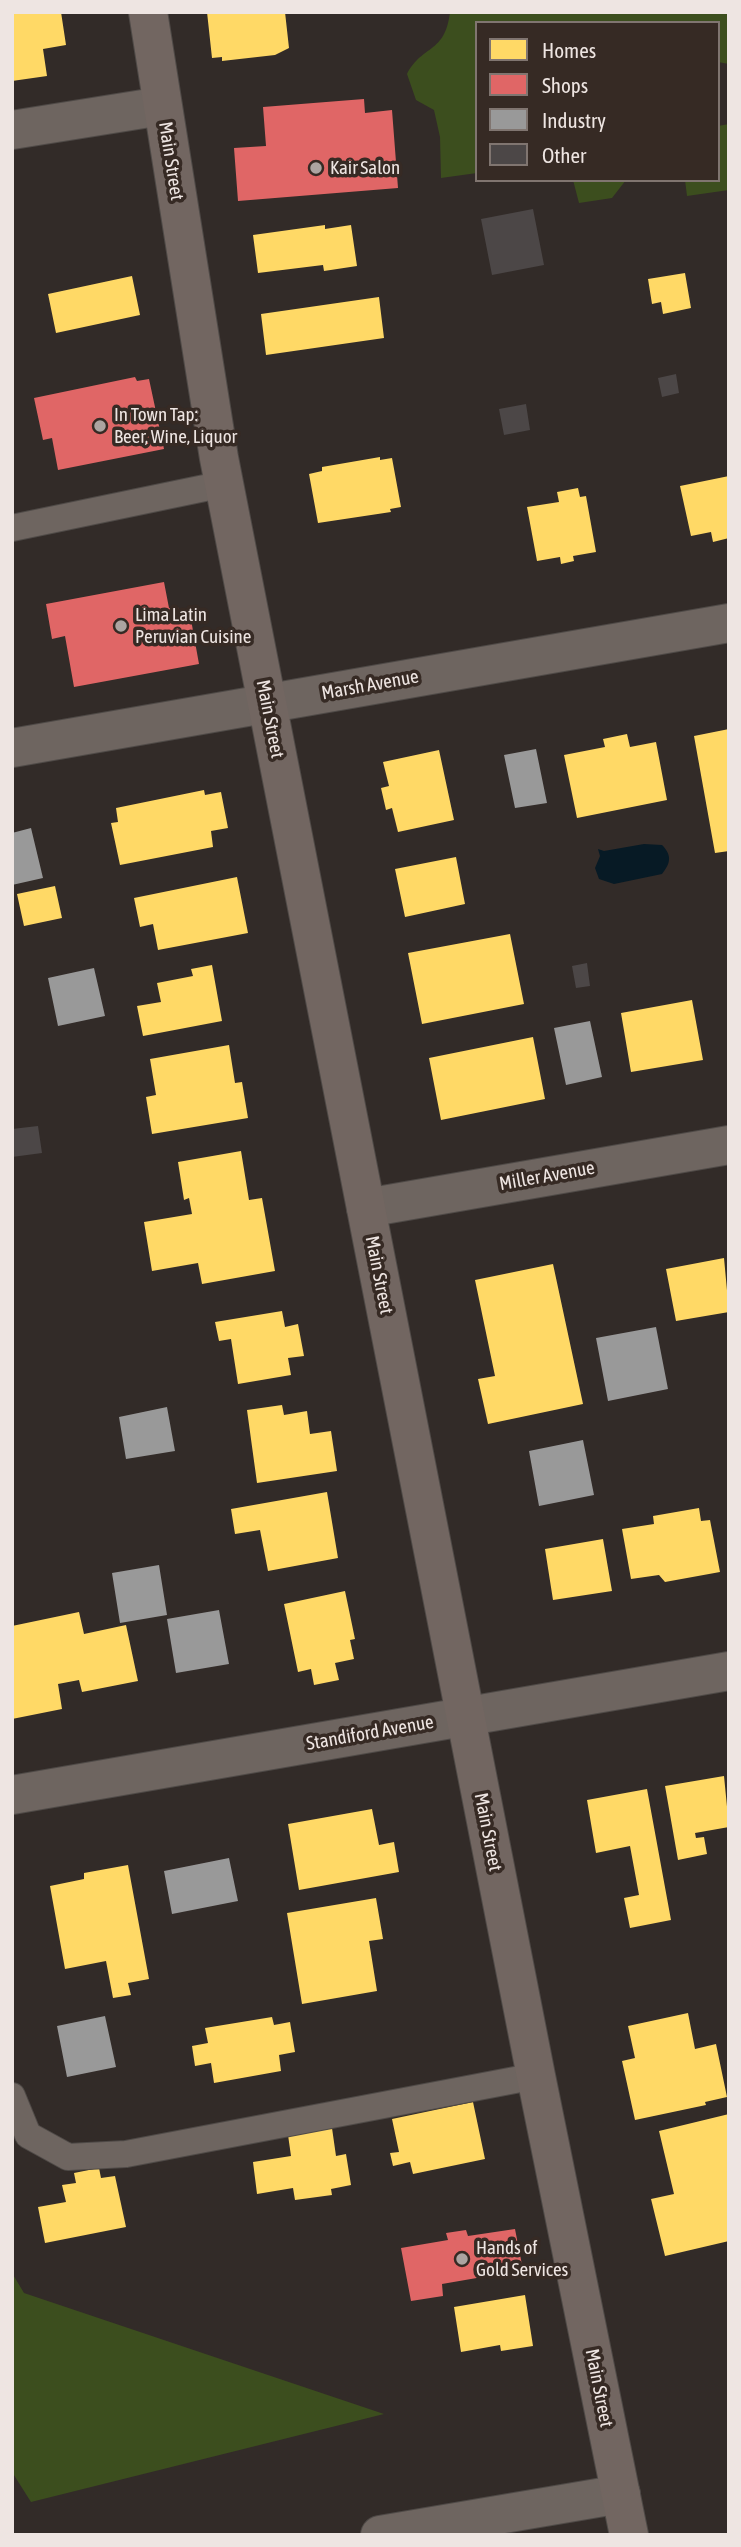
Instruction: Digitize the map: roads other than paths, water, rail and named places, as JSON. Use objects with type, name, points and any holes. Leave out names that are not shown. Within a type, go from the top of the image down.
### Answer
[{"type":"main road","name":"Main Street","points":[[148,12],[224,484],[536,2076],[629,2535]]},
{"type":"street","points":[[12,130],[162,106]]},
{"type":"street","name":"Marsh Avenue","points":[[12,748],[729,623]]},
{"type":"street","name":"Miller Avenue","points":[[366,1208],[729,1145]]},
{"type":"street","name":"Standiford Avenue","points":[[12,1795],[729,1671]]},
{"type":"street","points":[[380,2535],[621,2494]]},
{"type":"lane","points":[[12,528],[224,484]]},
{"type":"lane","points":[[12,2096],[28,2135],[68,2157],[126,2154],[536,2076]]},
{"type":"water","points":[[644,844],[662,845],[667,852],[669,863],[662,874],[614,884],[599,879],[595,868],[600,856],[598,849],[604,851]]},
{"type":"place","name":"Kair Salon","points":[[316,168]]},
{"type":"place","name":"In Town Tap: Beer, Wine, Liquor","points":[[100,426]]},
{"type":"place","name":"Lima Latin Peruvian Cuisine","points":[[121,626]]},
{"type":"place","name":"Hands of Gold Services","points":[[462,2259]]}]
